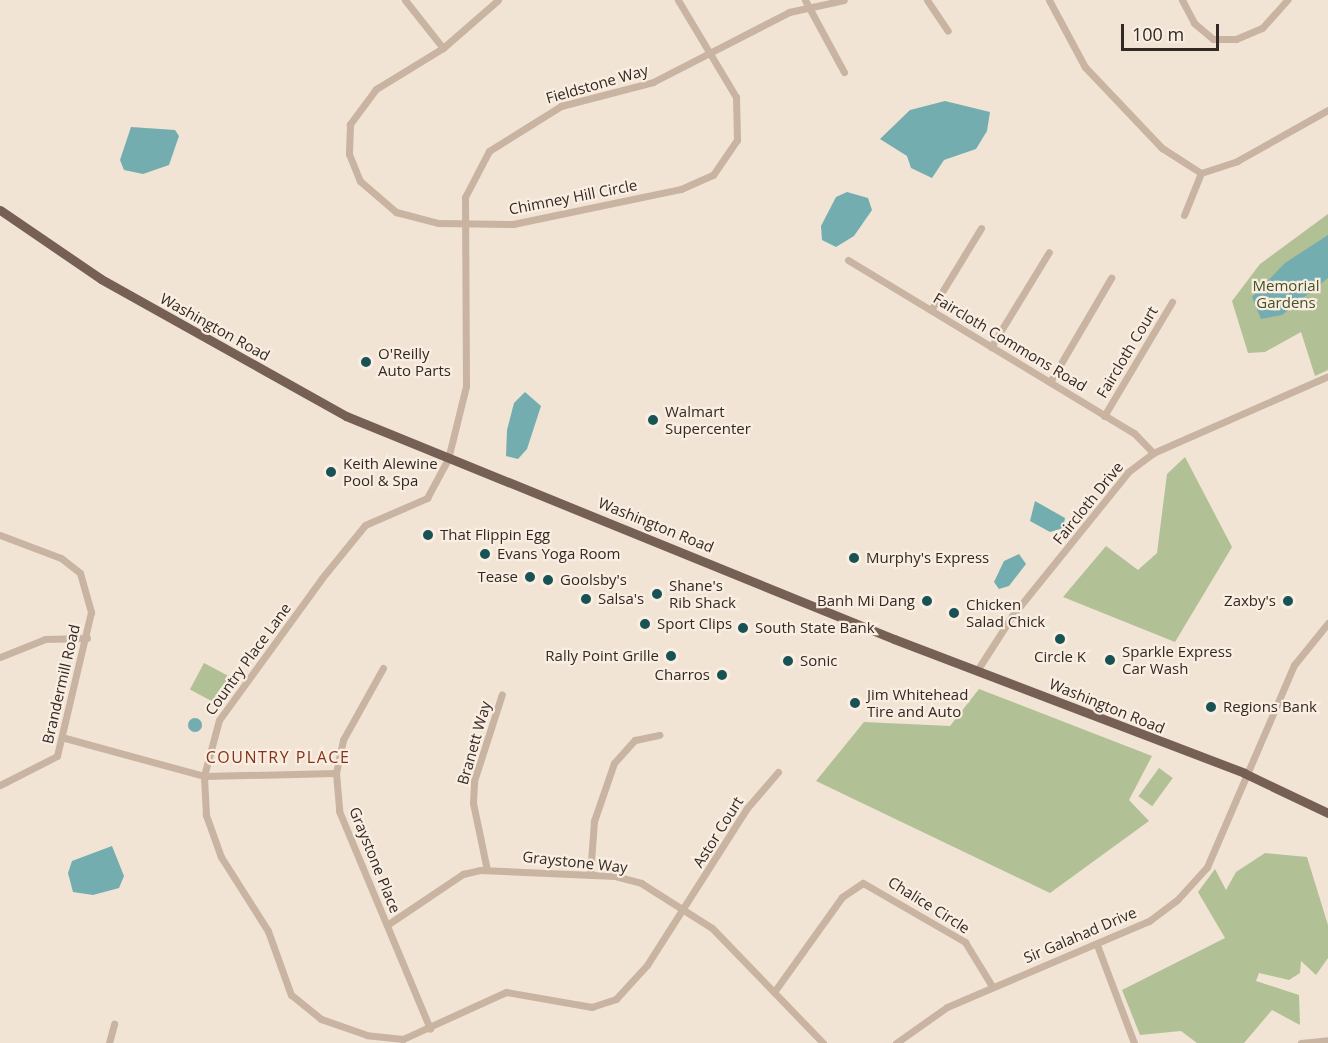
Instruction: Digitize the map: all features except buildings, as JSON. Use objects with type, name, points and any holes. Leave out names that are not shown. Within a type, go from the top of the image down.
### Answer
[{"type":"main road","name":"Washington Road","points":[[0,210],[100,279],[346,416],[448,459],[1244,773],[1328,813]]},
{"type":"street","points":[[405,0],[442,48]]},
{"type":"street","name":"Chimney Hill Circle","points":[[498,0],[442,48],[359,105],[350,124],[349,154],[360,181],[381,203],[418,219],[465,224],[550,218],[681,189],[713,175],[737,140],[739,118],[736,97],[713,54],[678,0]]},
{"type":"street","name":"Fieldstone Way","points":[[448,459],[466,386],[465,224],[470,182],[503,139],[561,106],[628,92],[713,54],[806,2],[843,0]]},
{"type":"street","points":[[927,0],[948,31]]},
{"type":"street","points":[[1049,0],[1084,67],[1162,148],[1201,173]]},
{"type":"street","points":[[1182,0],[1194,23],[1213,39],[1236,39],[1262,28],[1287,0]]},
{"type":"street","points":[[806,2],[844,72]]},
{"type":"street","points":[[1184,215],[1201,173],[1237,161],[1328,110]]},
{"type":"street","points":[[931,310],[981,228]]},
{"type":"street","points":[[991,347],[1048,252]]},
{"type":"street","name":"Faircloth Commons Road","points":[[848,260],[1141,438],[1152,453]]},
{"type":"street","points":[[1050,382],[1111,278]]},
{"type":"street","name":"Faircloth Court","points":[[1104,416],[1172,302]]},
{"type":"street","name":"Faircloth Drive","points":[[978,669],[1012,616],[1128,472],[1152,453],[1328,376]]},
{"type":"street","name":"Country Place Lane","points":[[448,459],[427,498],[365,525],[322,578],[219,720],[204,776],[206,815],[221,857],[268,931],[291,995],[321,1018],[367,1035],[403,1039],[430,1029],[506,992],[592,1007],[616,999],[631,987],[686,909]]},
{"type":"street","name":"Brandermill Road","points":[[0,535],[61,558],[80,573],[91,612],[87,638],[70,690],[64,738],[57,756],[0,785]]},
{"type":"street","name":"Sir Galahad Drive","points":[[896,1043],[947,1007],[1149,921],[1207,867],[1244,773],[1294,665],[1328,623]]},
{"type":"street","points":[[0,657],[45,639],[87,638]]},
{"type":"street","name":"Graystone Place","points":[[383,668],[343,740],[336,773],[339,812],[430,1029]]},
{"type":"street","name":"Branett Way","points":[[487,870],[473,802],[474,781],[502,694]]},
{"type":"street","points":[[590,875],[594,821],[614,762],[635,740],[660,735]]},
{"type":"street","points":[[64,738],[204,776],[336,773]]},
{"type":"street","name":"Astor Court","points":[[686,909],[747,807],[778,772]]},
{"type":"street","name":"Graystone Way","points":[[387,925],[463,874],[487,870],[590,875],[641,883],[686,909],[712,928],[823,1043]]},
{"type":"street","name":"Chalice Circle","points":[[774,992],[842,897],[863,883],[965,942],[992,986]]},
{"type":"street","points":[[1097,945],[1134,1043]]},
{"type":"street","points":[[110,1043],[114,1024]]},
{"type":"street","points":[[1301,1043],[1328,1040]]},
{"type":"green space","name":"Memorial Gardens","points":[[1328,214],[1328,370],[1315,376],[1301,332],[1265,352],[1248,353],[1232,301],[1260,264]]},
{"type":"green space","points":[[1185,457],[1232,547],[1175,642],[1063,597],[1106,546],[1138,570],[1157,553],[1167,474]]},
{"type":"green space","points":[[204,663],[232,678],[218,705],[190,689]]},
{"type":"green space","points":[[979,689],[1152,756],[1129,800],[1149,821],[1050,893],[816,781],[864,722],[950,726]]},
{"type":"green space","points":[[1159,768],[1173,778],[1152,806],[1138,796]]},
{"type":"green space","points":[[1265,853],[1307,857],[1328,925],[1328,958],[1316,975],[1301,961],[1300,973],[1289,980],[1259,973],[1256,981],[1299,995],[1300,1025],[1272,1010],[1244,1043],[1197,1043],[1181,1031],[1140,1035],[1122,990],[1225,938],[1198,892],[1215,869],[1226,890],[1236,872]]},
{"type":"water","points":[[945,101],[990,112],[987,131],[976,149],[944,160],[932,178],[911,168],[907,156],[880,139],[910,110]]},
{"type":"water","points":[[131,127],[175,130],[179,136],[169,165],[143,174],[124,170],[120,160]]},
{"type":"water","points":[[847,192],[868,198],[872,210],[854,236],[836,247],[822,240],[821,226],[836,197]]},
{"type":"water","points":[[1328,235],[1328,278],[1282,315],[1261,319],[1252,297],[1285,263]]},
{"type":"water","points":[[525,392],[541,406],[527,449],[518,459],[506,456],[507,430],[514,403]]},
{"type":"water","points":[[1035,501],[1065,518],[1063,528],[1050,532],[1030,521]]},
{"type":"water","points":[[1019,554],[1026,564],[1009,586],[999,589],[994,582],[1004,561]]},
{"type":"water","points":[[192,718],[198,718],[202,725],[198,732],[192,732],[188,728],[188,722]]},
{"type":"water","points":[[112,846],[124,876],[119,888],[93,895],[73,892],[68,873],[72,861]]},
{"type":"place","name":"O'Reilly Auto Parts","points":[[366,362]]},
{"type":"place","name":"Walmart Supercenter","points":[[653,420]]},
{"type":"place","name":"Keith Alewine Pool & Spa","points":[[331,472]]},
{"type":"place","name":"That Flippin Egg","points":[[428,535]]},
{"type":"place","name":"Evans Yoga Room","points":[[485,554]]},
{"type":"place","name":"Murphy's Express","points":[[854,558]]},
{"type":"place","name":"Tease","points":[[530,577]]},
{"type":"place","name":"Goolsby's","points":[[548,580]]},
{"type":"place","name":"Shane's Rib Shack","points":[[657,594]]},
{"type":"place","name":"Salsa's","points":[[586,599]]},
{"type":"place","name":"Banh Mi Dang","points":[[927,601]]},
{"type":"place","name":"Zaxby's","points":[[1288,601]]},
{"type":"place","name":"Chicken Salad Chick","points":[[954,613]]},
{"type":"place","name":"Sport Clips","points":[[645,624]]},
{"type":"place","name":"South State Bank","points":[[743,628]]},
{"type":"place","name":"Circle K","points":[[1060,639]]},
{"type":"place","name":"Rally Point Grille","points":[[671,656]]},
{"type":"place","name":"Sparkle Express Car Wash","points":[[1110,660]]},
{"type":"place","name":"Sonic","points":[[788,661]]},
{"type":"place","name":"Charros","points":[[722,675]]},
{"type":"place","name":"Jim Whitehead Tire and Auto","points":[[855,703]]},
{"type":"place","name":"Regions Bank","points":[[1211,707]]},
{"type":"district","name":"COUNTRY PLACE","points":[[278,757]]}]
